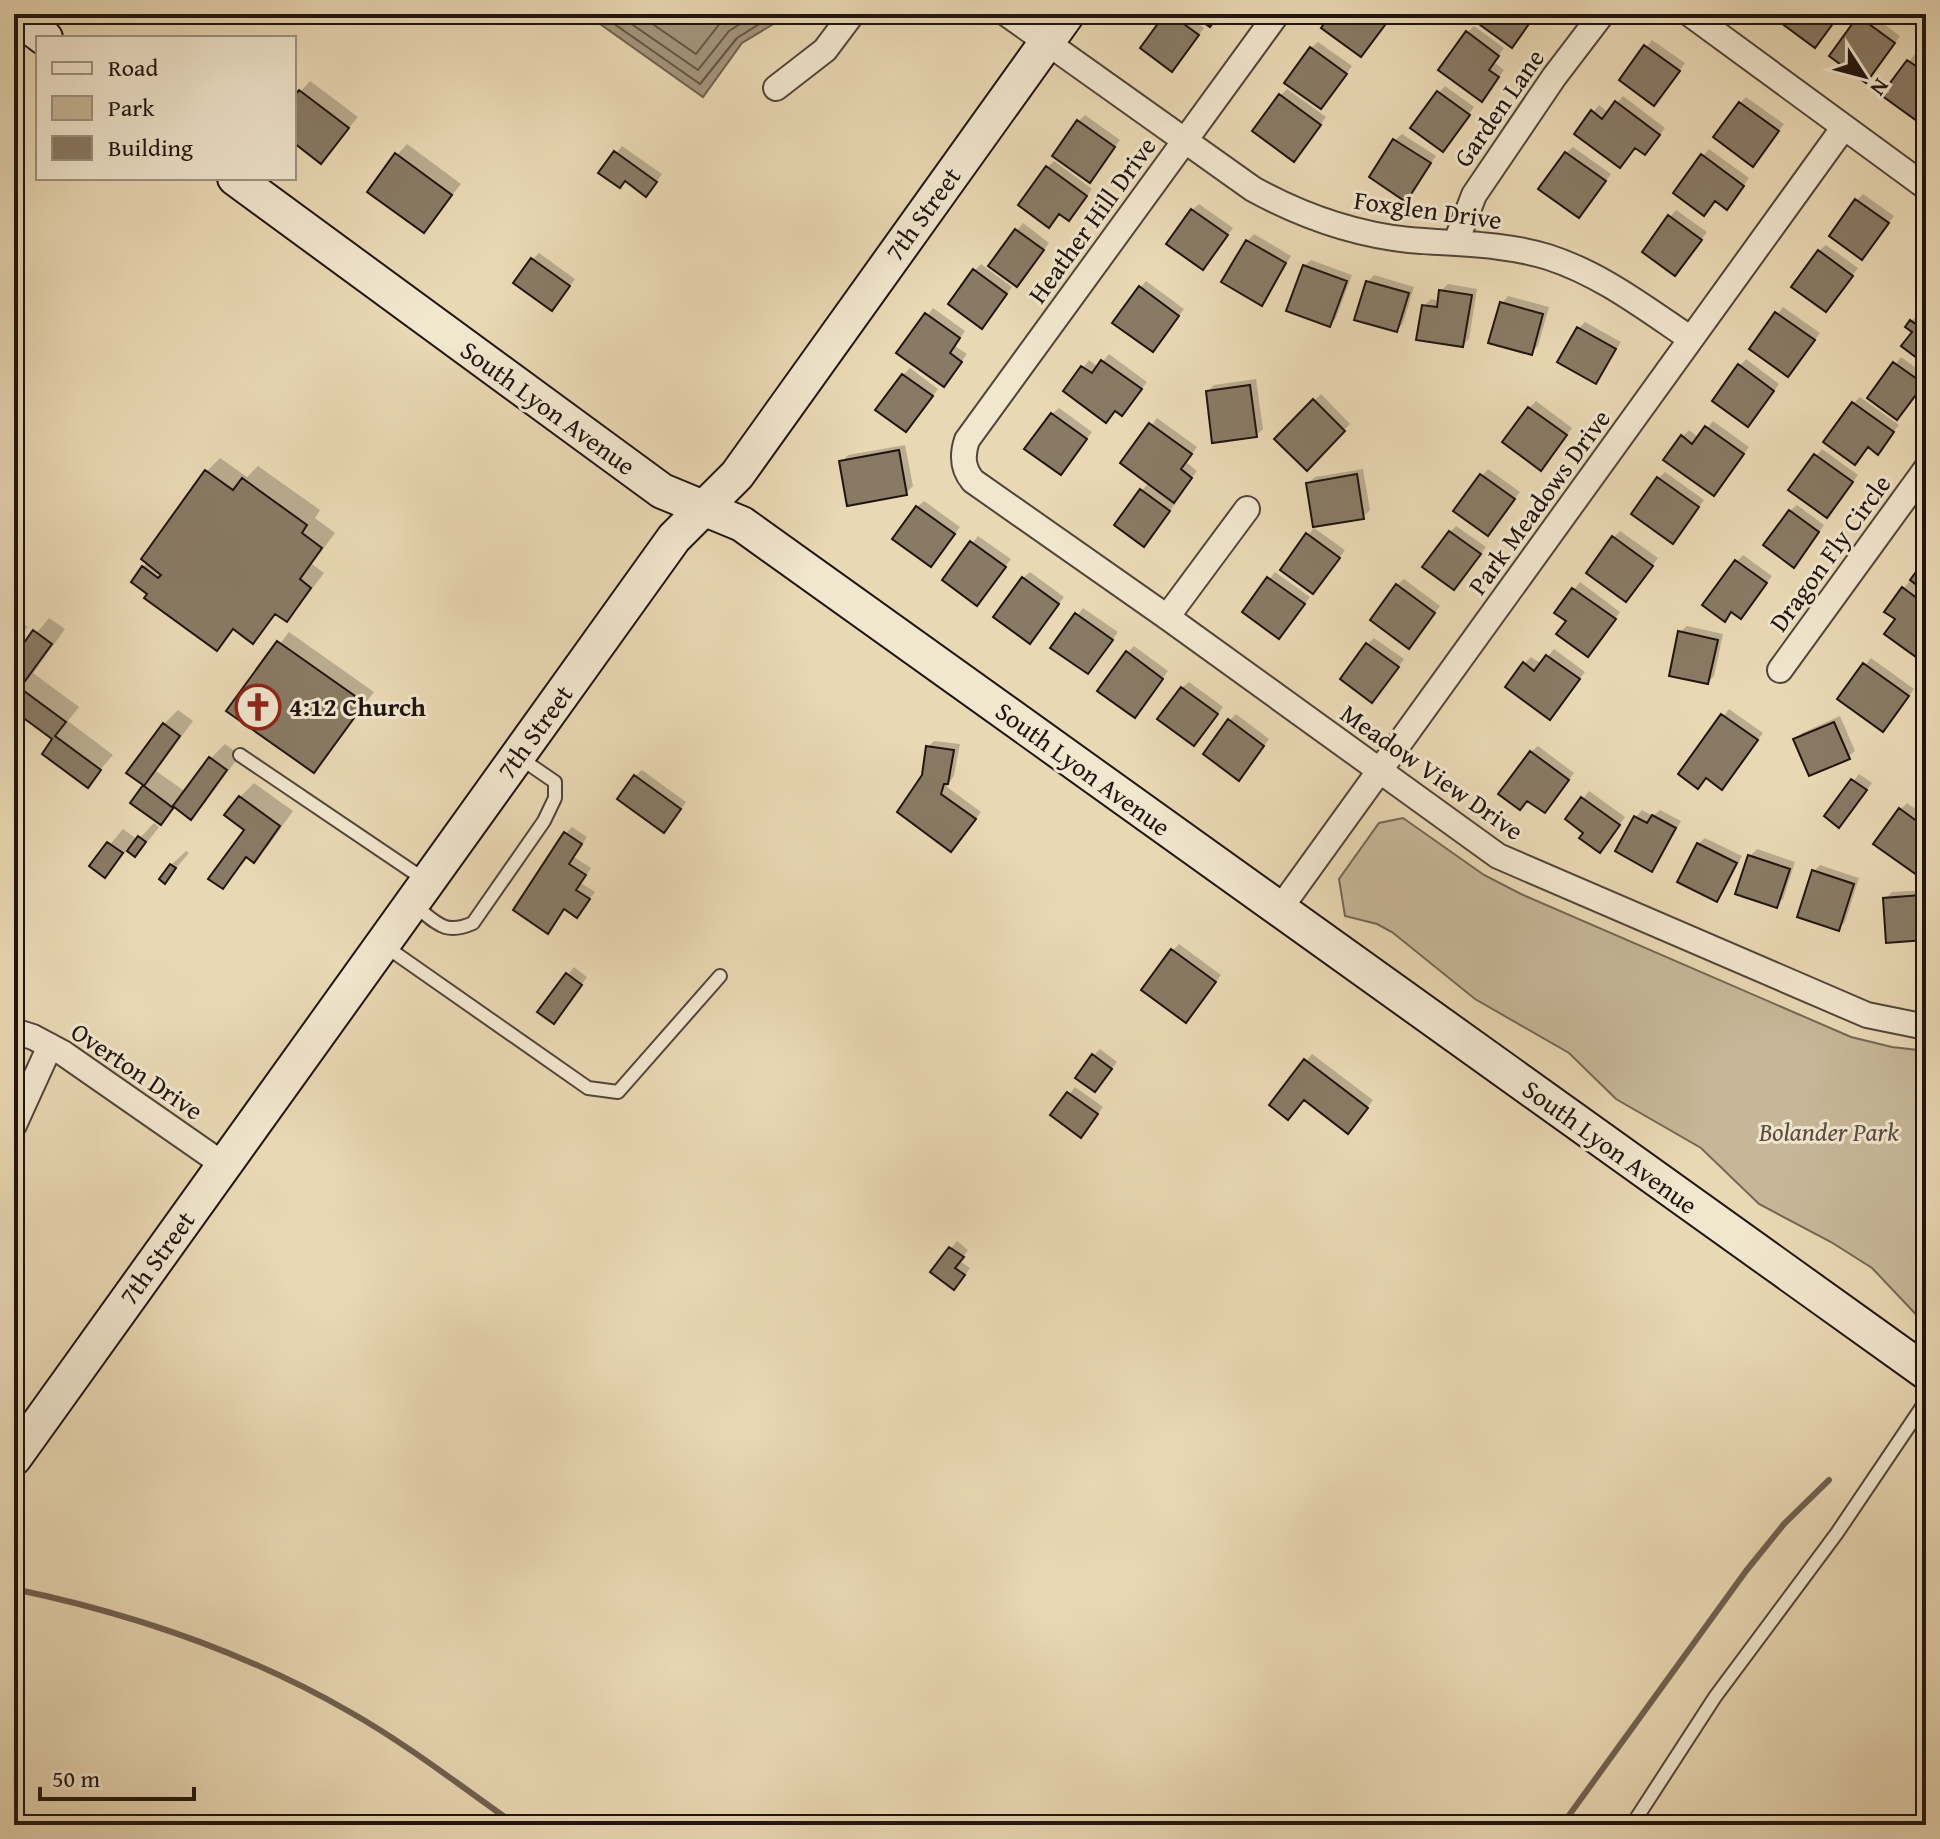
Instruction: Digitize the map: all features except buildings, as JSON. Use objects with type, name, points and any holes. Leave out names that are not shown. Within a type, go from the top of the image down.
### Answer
[{"type":"street","points":[[776,88],[825,50],[852,14]]},
{"type":"street","name":"Foxglen Drive","points":[[1007,14],[1253,189],[1290,209],[1368,234],[1456,242],[1547,257],[1614,287],[1691,339]]},
{"type":"street","name":"7th Street","points":[[14,1458],[674,538],[737,475],[1067,14]]},
{"type":"street","name":"Heather Hill Drive","points":[[964,463],[967,440],[1277,14]]},
{"type":"street","name":"Garden Lane","points":[[1456,242],[1474,195],[1554,77],[1602,14]]},
{"type":"street","points":[[1690,14],[1926,187]]},
{"type":"street","points":[[14,15],[42,36]]},
{"type":"street","name":"Park Meadows Drive","points":[[1279,910],[1844,127]]},
{"type":"street","name":"South Lyon Avenue","points":[[238,180],[662,491],[742,524],[1926,1372]]},
{"type":"street","name":"Meadow View Drive","points":[[964,463],[966,473],[973,481],[1498,856],[1867,1015],[1926,1027]]},
{"type":"street","name":"Dragon Fly Circle","points":[[1780,670],[1926,469]]},
{"type":"street","points":[[1167,617],[1247,509]]},
{"type":"street","name":"Overton Drive","points":[[14,1031],[50,1046],[224,1165]]},
{"type":"street","points":[[14,1125],[50,1046]]},
{"type":"lane","points":[[240,755],[420,892],[442,927],[456,931],[473,923],[544,821],[555,798],[555,782],[517,756]]},
{"type":"lane","points":[[383,944],[588,1088],[618,1092],[720,976]]},
{"type":"lane","points":[[1632,1825],[1715,1697],[1837,1533],[1926,1401]]},
{"type":"green space","name":"Bolander Park","points":[[1403,818],[1484,875],[1521,894],[1851,1037],[1926,1051],[1926,1325],[1872,1268],[1831,1242],[1759,1204],[1701,1148],[1616,1099],[1569,1053],[1475,999],[1392,932],[1377,924],[1345,916],[1339,879],[1379,823]]},
{"type":"water","points":[[586,14],[790,14],[742,43],[703,97]]},
{"type":"waterway","points":[[1562,1825],[1746,1571],[1784,1524],[1829,1480]]},
{"type":"waterway","points":[[14,1589],[144,1623],[270,1671],[372,1725],[516,1825]]},
{"type":"place","name":"4:12 Church","points":[[258,707]]}]
